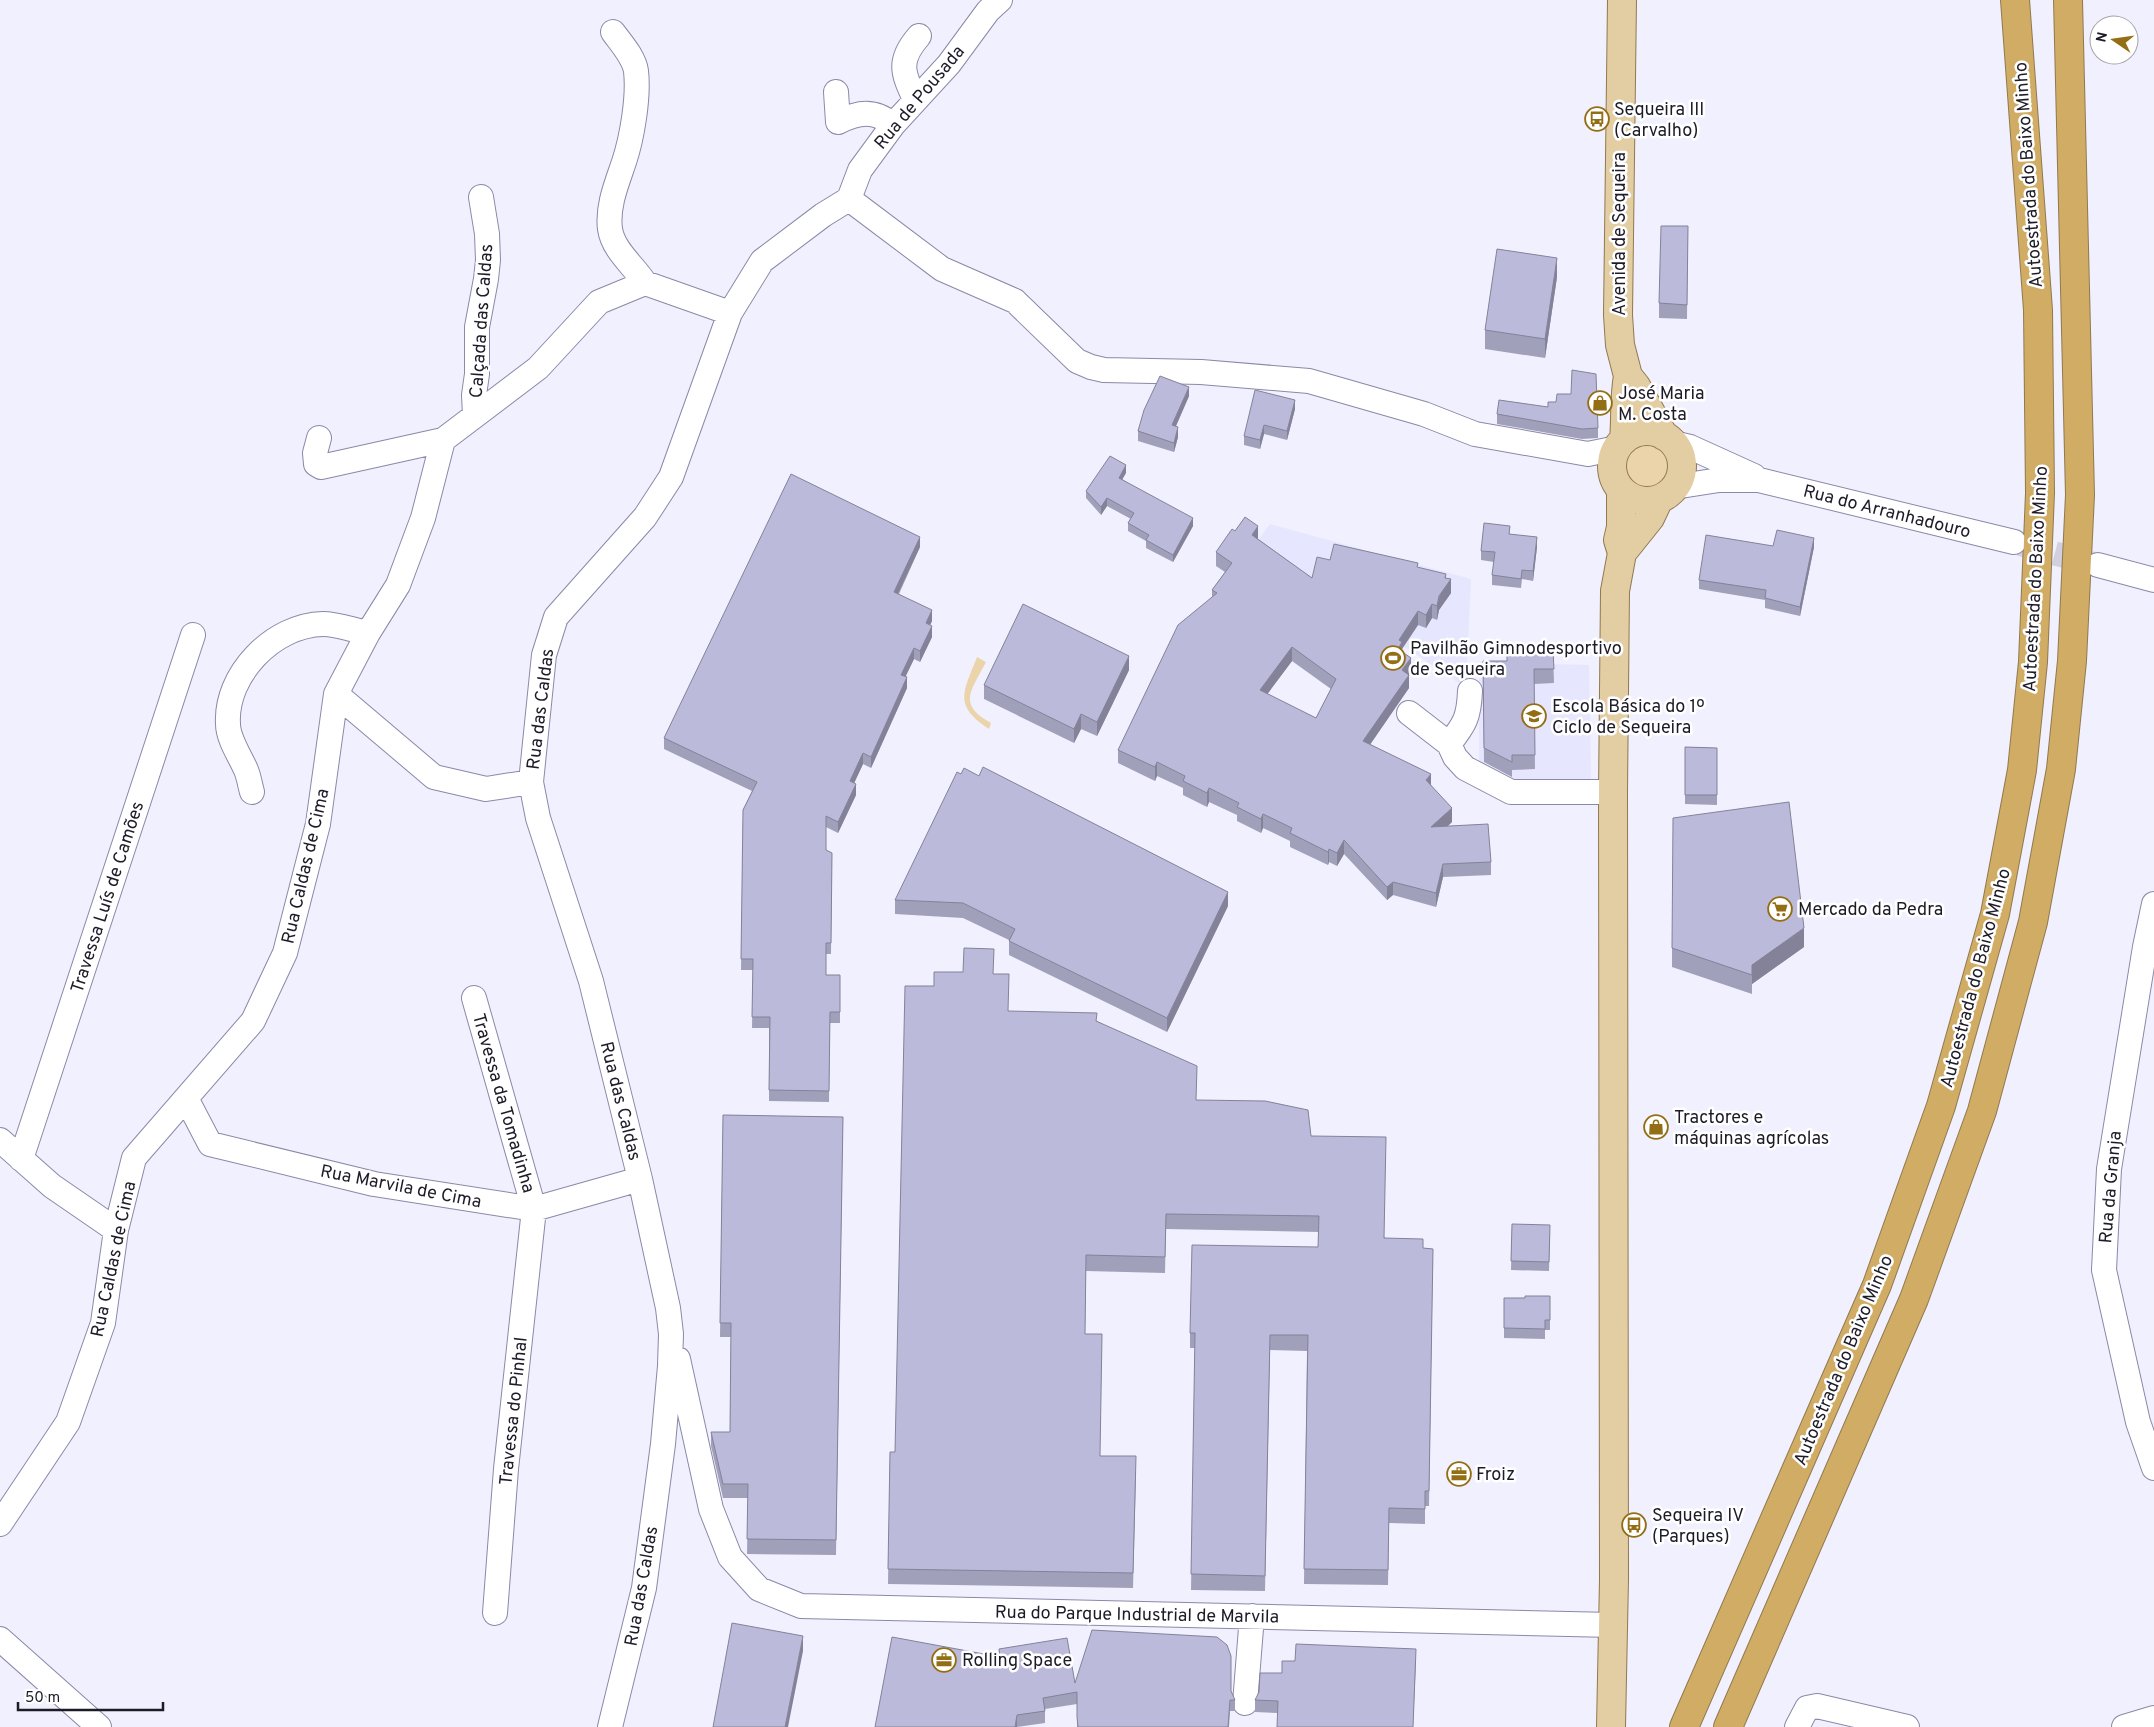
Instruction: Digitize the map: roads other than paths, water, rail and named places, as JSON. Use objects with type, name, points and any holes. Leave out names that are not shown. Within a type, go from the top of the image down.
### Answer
[{"type":"highway","name":"Autoestrada do Baixo Minho","points":[[1684,1727],[1877,1286],[1941,1106],[1995,914],[2022,770],[2033,662],[2040,493],[2038,310],[2015,0]]},
{"type":"highway","points":[[1728,1727],[1914,1298],[1982,1111],[2033,922],[2061,769],[2072,661],[2080,495],[2068,0]]},
{"type":"main road","name":"Avenida de Sequeira","points":[[1622,0],[1618,315],[1620,345],[1628,376],[1669,439]]},
{"type":"main road","name":"Avenida de Sequeira","points":[[1622,553],[1618,540],[1621,527],[1618,462],[1626,415],[1624,394],[1628,376]]},
{"type":"main road","points":[[1612,1727],[1615,591],[1622,553],[1680,476],[1682,462],[1669,439],[1654,432],[1644,431],[1633,434],[1618,462],[1636,500],[1647,501],[1666,493]]},
{"type":"street","name":"Rua de Pousada","points":[[849,199],[860,170],[893,125],[949,64],[988,11],[1000,0]]},
{"type":"street","points":[[613,32],[626,49],[636,70],[631,134],[610,207],[610,229],[614,241],[645,283],[730,312]]},
{"type":"street","points":[[915,99],[907,80],[904,59],[908,47],[918,36]]},
{"type":"street","points":[[836,92],[838,122],[853,114],[862,112],[879,115],[893,125]]},
{"type":"street","name":"Calçada das Caldas","points":[[475,415],[477,326],[488,260],[487,234],[481,197]]},
{"type":"street","points":[[849,199],[942,269],[1015,301],[1077,361],[1091,367],[1104,370],[1201,372],[1309,381],[1424,414],[1475,434],[1588,454],[1618,462]]},
{"type":"street","name":"Rua das Caldas","points":[[711,1509],[694,1438],[640,1179],[592,981],[538,818],[531,782],[544,655],[556,617],[645,517],[671,477],[730,312],[762,261],[849,199]]},
{"type":"street","points":[[319,438],[315,453],[316,464],[322,467],[443,440],[538,368],[599,302],[645,283]]},
{"type":"street","name":"Rua do Arranhadouro","points":[[1669,439],[1750,473],[1759,480]]},
{"type":"street","name":"Rua Caldas de Cima","points":[[0,1524],[68,1422],[103,1323],[116,1230],[134,1158],[187,1100],[253,1021],[285,953],[318,824],[336,694],[368,632],[398,585],[423,518],[443,440]]},
{"type":"street","name":"Rua do Arranhadouro","points":[[1666,493],[1719,480],[1759,480],[2014,542]]},
{"type":"street","points":[[2098,565],[2154,580]]},
{"type":"street","points":[[252,792],[227,726],[230,699],[238,678],[255,657],[279,636],[323,624],[368,632]]},
{"type":"street","name":"Travessa Luís de Camões","points":[[21,1159],[194,635]]},
{"type":"street","points":[[1449,744],[1464,726],[1469,714],[1470,691]]},
{"type":"street","points":[[336,694],[434,777],[486,789],[531,782]]},
{"type":"street","points":[[1409,713],[1449,744],[1454,757],[1465,768],[1511,792],[1613,792]]},
{"type":"street","name":"Rua da Granja","points":[[2154,904],[2145,947],[2109,1169],[2104,1270],[2138,1422],[2154,1468]]},
{"type":"street","name":"Travessa da Tomadinha","points":[[474,998],[534,1209]]},
{"type":"street","name":"Rua Marvila de Cima","points":[[187,1100],[210,1144],[374,1184],[534,1209],[640,1179]]},
{"type":"street","points":[[0,1140],[52,1186],[116,1230]]},
{"type":"street","name":"Travessa do Pinhal","points":[[495,1613],[506,1470],[534,1209]]},
{"type":"street","name":"Rua das Caldas","points":[[610,1727],[644,1588],[664,1433],[670,1366],[668,1308]]},
{"type":"street","points":[[689,1413],[684,1411],[674,1412],[664,1433],[694,1438]]},
{"type":"street","name":"Rua do Parque Industrial de Marvila","points":[[711,1509],[730,1557],[760,1589],[801,1606],[1613,1625]]},
{"type":"street","points":[[1245,1703],[1252,1616]]},
{"type":"street","points":[[0,1638],[99,1727]]},
{"type":"street","points":[[1796,1727],[1807,1708],[1817,1706],[1907,1727]]},
{"type":"street","points":[[2124,1727],[2154,1718]]},
{"type":"tunnel","points":[[2020,544],[2094,564]]},
{"type":"place","name":"Sequeira III (Carvalho)","points":[[1597,119]]},
{"type":"place","name":"José Maria M. Costa","points":[[1600,403]]},
{"type":"place","name":"Pavilhão Gimnodesportivo de Sequeira","points":[[1393,658]]},
{"type":"place","name":"Escola Básica do 1º Ciclo de Sequeira","points":[[1534,716]]},
{"type":"place","name":"Mercado da Pedra","points":[[1780,909]]},
{"type":"place","name":"Tractores e máquinas agrícolas","points":[[1656,1127]]},
{"type":"place","name":"Froiz","points":[[1459,1474]]},
{"type":"place","name":"Sequeira IV (Parques)","points":[[1634,1525]]},
{"type":"place","name":"Rolling Space","points":[[944,1660]]}]
